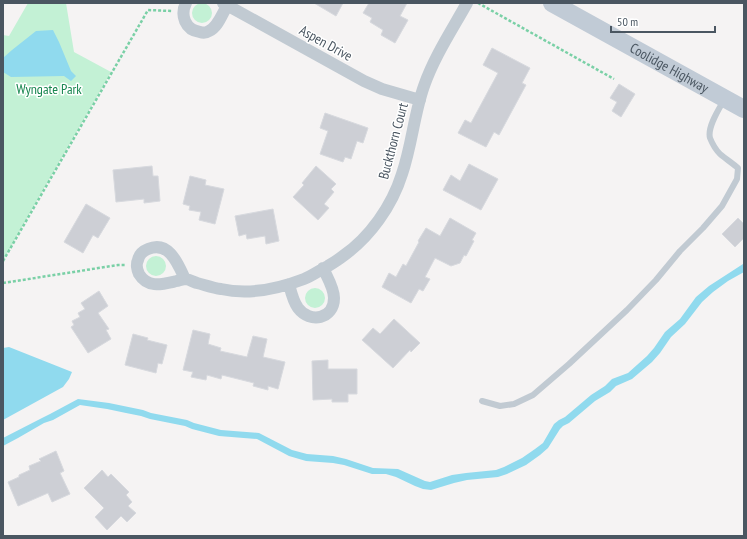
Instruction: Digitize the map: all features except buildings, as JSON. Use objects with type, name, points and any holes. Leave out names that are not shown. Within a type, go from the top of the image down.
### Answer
[{"type":"street","points":[[186,3],[183,12],[186,24],[193,30],[201,33],[214,28],[218,23],[225,4]]},
{"type":"street","name":"Buckthorn Court","points":[[185,279],[222,290],[240,291],[261,290],[289,284],[306,278],[343,256],[369,232],[381,217],[390,202],[402,174],[424,86],[437,57],[468,3]]},
{"type":"street","name":"Coolidge Highway","points":[[552,3],[744,109]]},
{"type":"street","name":"Aspen Drive","points":[[225,4],[364,82],[420,100]]},
{"type":"street","points":[[289,284],[294,300],[298,308],[303,313],[316,318],[323,316],[333,305],[334,298],[323,268]]},
{"type":"lane","points":[[482,401],[500,406],[514,404],[533,395],[627,310],[656,280],[680,251],[704,228],[722,206],[737,179],[738,168],[720,154],[710,137],[711,126],[725,98]]},
{"type":"path","points":[[478,3],[614,79]]},
{"type":"path","points":[[3,261],[148,10],[173,11]]},
{"type":"path","points":[[3,283],[128,264]]},
{"type":"green space","name":"Wyngate Park","points":[[28,3],[66,3],[74,52],[111,72],[3,261],[3,35],[9,36]]},
{"type":"green space","points":[[202,3],[209,6],[212,13],[209,20],[202,23],[195,20],[192,13],[195,6]]},
{"type":"green space","points":[[156,256],[163,259],[166,266],[163,273],[156,276],[149,273],[146,266],[149,259]]},
{"type":"green space","points":[[315,288],[322,291],[325,298],[322,305],[315,308],[308,305],[305,298],[308,291]]},
{"type":"water","points":[[53,30],[71,71],[76,76],[71,81],[64,76],[11,77],[3,72],[3,58],[12,50],[36,31]]},
{"type":"water","points":[[744,262],[744,272],[728,281],[702,302],[685,324],[671,337],[652,362],[632,379],[616,386],[610,392],[595,401],[569,423],[563,426],[548,448],[540,455],[526,465],[498,477],[467,480],[431,490],[423,489],[386,474],[372,474],[344,465],[306,461],[289,456],[257,439],[219,436],[185,426],[141,416],[80,405],[3,446],[3,438],[78,399],[109,403],[143,410],[187,420],[221,430],[259,433],[292,450],[307,454],[333,456],[373,468],[398,469],[430,482],[452,475],[496,470],[522,458],[535,449],[543,443],[554,424],[605,386],[612,379],[628,373],[647,356],[665,332],[680,319],[696,297],[709,286]]},
{"type":"water","points":[[9,347],[72,372],[63,387],[3,420],[3,348]]}]
